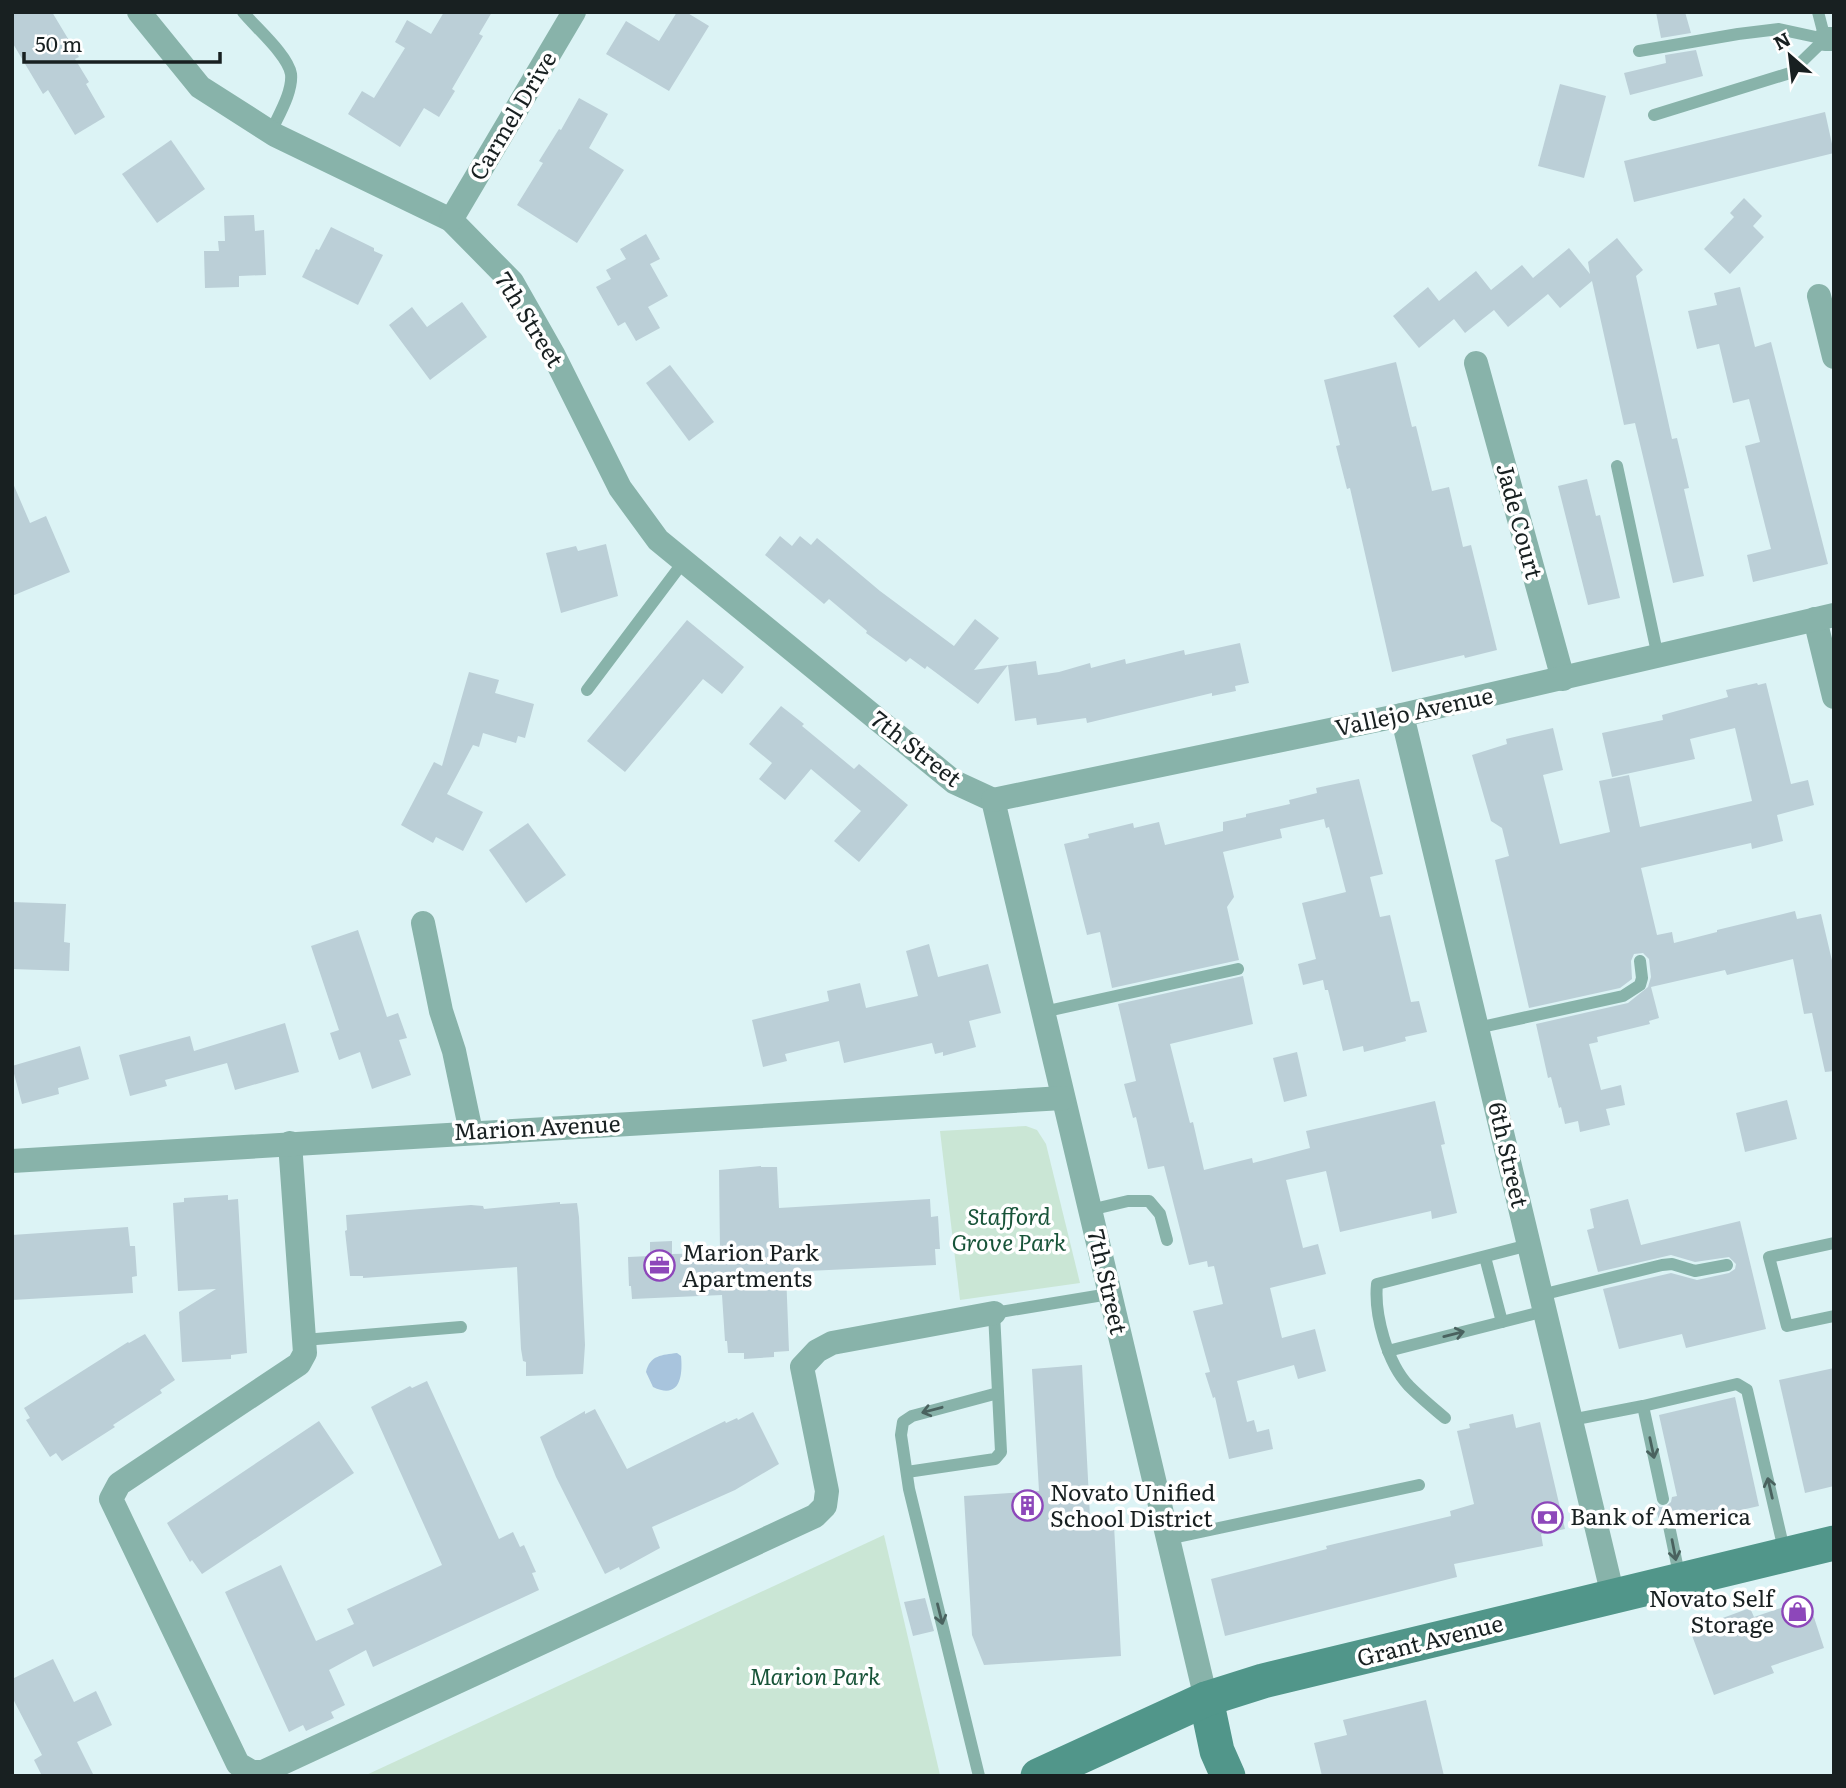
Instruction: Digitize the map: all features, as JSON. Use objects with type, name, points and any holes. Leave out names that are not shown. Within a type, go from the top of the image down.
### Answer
[{"type":"street","name":"7th Street","points":[[139,12],[200,87],[271,132],[451,220],[512,282],[554,356],[620,488],[658,540],[954,782],[993,800],[1217,1751],[1228,1776]]},
{"type":"street","name":"Carmel Drive","points":[[451,220],[574,12]]},
{"type":"street","points":[[1819,296],[1834,357]]},
{"type":"street","name":"Jade Court","points":[[1476,363],[1563,679]]},
{"type":"street","points":[[1825,617],[1834,697]]},
{"type":"street","name":"Vallejo Avenue","points":[[993,800],[1402,715],[1825,617]]},
{"type":"street","name":"6th Street","points":[[1402,715],[1613,1596]]},
{"type":"street","points":[[424,923],[441,1011],[454,1051],[471,1132]]},
{"type":"street","name":"Marion Avenue","points":[[12,1161],[1063,1098]]},
{"type":"street","points":[[290,1143],[305,1353],[299,1364],[119,1484],[111,1499],[239,1764],[252,1772],[263,1772],[816,1516],[825,1506],[827,1491],[802,1367],[817,1352],[832,1343],[993,1313]]},
{"type":"street","name":"Grant Avenue","points":[[1038,1776],[1206,1699],[1263,1681],[1834,1543]]},
{"type":"lane","points":[[243,12],[287,62],[291,75],[289,89],[271,132]]},
{"type":"lane","points":[[1818,12],[1829,39]]},
{"type":"lane","points":[[1639,51],[1779,29],[1829,39]]},
{"type":"lane","points":[[1654,115],[1790,73],[1829,39]]},
{"type":"lane","points":[[1617,466],[1658,657]]},
{"type":"lane","points":[[587,690],[684,561]]},
{"type":"lane","points":[[1477,1028],[1623,996],[1640,985],[1640,961]]},
{"type":"lane","points":[[1043,1013],[1238,969]]},
{"type":"lane","points":[[1090,1210],[1128,1201],[1149,1200],[1160,1214],[1167,1240]]},
{"type":"lane","points":[[1834,1243],[1769,1257],[1787,1326],[1834,1316]]},
{"type":"lane","points":[[1445,1418],[1407,1384],[1388,1351],[1377,1306],[1377,1284],[1529,1245]]},
{"type":"lane","points":[[1485,1257],[1502,1322]]},
{"type":"lane","points":[[1388,1351],[1502,1322],[1543,1303],[1662,1265],[1672,1264],[1695,1271],[1727,1265]]},
{"type":"lane","points":[[907,1472],[995,1459],[1001,1452],[993,1313],[1110,1294]]},
{"type":"lane","points":[[304,1340],[461,1327]]},
{"type":"lane","points":[[1571,1420],[1737,1384],[1747,1390],[1785,1555]]},
{"type":"lane","points":[[979,1776],[907,1472],[901,1435],[903,1422],[912,1416],[998,1393]]},
{"type":"lane","points":[[1643,1406],[1663,1499]]},
{"type":"lane","points":[[1168,1539],[1419,1485]]},
{"type":"lane","points":[[1668,1521],[1680,1579]]},
{"type":"green space","name":"Stafford Grove Park","points":[[1026,1126],[1037,1130],[1046,1144],[1080,1283],[960,1300],[940,1131]]},
{"type":"green space","name":"Marion Park","points":[[884,1535],[940,1775],[364,1776]]},
{"type":"water","points":[[677,1353],[681,1356],[678,1384],[669,1390],[653,1387],[646,1372],[650,1362],[666,1354]]},
{"type":"building","points":[[12,12],[52,12],[79,57],[75,59],[105,117],[75,135],[48,90],[43,94],[12,42]]},
{"type":"building","points":[[444,12],[492,12],[479,34],[483,36],[439,117],[424,108],[400,147],[348,114],[362,91],[374,98],[405,48],[395,42],[407,20],[431,34]]},
{"type":"building","points":[[677,12],[686,12],[709,26],[669,91],[606,54],[626,21],[659,41]]},
{"type":"building","points":[[1656,12],[1685,12],[1691,33],[1661,38]]},
{"type":"building","points":[[1696,50],[1703,76],[1630,95],[1624,73],[1666,63],[1665,55]]},
{"type":"building","points":[[1560,84],[1606,96],[1584,178],[1538,166]]},
{"type":"building","points":[[579,98],[608,114],[589,148],[624,170],[577,243],[517,205],[543,163],[539,161]]},
{"type":"building","points":[[1825,112],[1834,153],[1634,202],[1624,161]]},
{"type":"building","points":[[171,140],[205,189],[157,223],[122,174]]},
{"type":"building","points":[[1744,198],[1762,216],[1753,226],[1764,237],[1730,274],[1704,249],[1734,217],[1730,213]]},
{"type":"building","points":[[254,215],[255,231],[264,230],[266,275],[239,276],[239,287],[205,288],[204,251],[219,251],[218,241],[225,241],[224,216]]},
{"type":"building","points":[[331,227],[383,255],[358,305],[302,277]]},
{"type":"building","points":[[646,234],[660,259],[650,264],[668,296],[648,307],[660,328],[636,341],[625,322],[618,326],[596,287],[611,279],[606,270],[626,259],[620,249]]},
{"type":"building","points":[[1617,238],[1643,270],[1636,276],[1672,439],[1677,438],[1689,488],[1684,489],[1704,576],[1673,583],[1635,423],[1624,425],[1592,281],[1560,308],[1548,294],[1508,327],[1494,310],[1465,333],[1454,319],[1419,348],[1393,316],[1428,287],[1439,301],[1476,271],[1491,290],[1522,265],[1533,278],[1569,248],[1590,274],[1588,262]]},
{"type":"building","points":[[1740,287],[1755,347],[1771,342],[1828,564],[1753,582],[1747,555],[1771,549],[1745,446],[1760,442],[1749,399],[1733,403],[1719,344],[1697,349],[1688,311],[1717,305],[1714,293]]},
{"type":"building","points":[[462,302],[487,337],[430,380],[389,325],[412,307],[427,327]]},
{"type":"building","points":[[1396,362],[1432,491],[1449,487],[1463,547],[1471,545],[1497,650],[1392,672],[1350,488],[1347,489],[1336,446],[1340,445],[1324,380]]},
{"type":"building","points":[[670,365],[714,422],[689,441],[646,383]]},
{"type":"building","points":[[1587,479],[1596,516],[1600,515],[1620,598],[1588,605],[1558,486]]},
{"type":"building","points":[[12,481],[30,523],[46,516],[70,572],[12,596]]},
{"type":"building","points":[[780,536],[792,546],[800,536],[811,545],[817,538],[880,591],[954,646],[975,619],[999,638],[974,670],[1008,665],[978,704],[927,666],[925,669],[910,658],[906,662],[866,633],[867,631],[829,599],[824,604],[765,555]]},
{"type":"building","points":[[606,544],[618,596],[561,613],[546,553],[576,546],[578,551]]},
{"type":"building","points":[[687,620],[744,667],[722,694],[703,679],[625,772],[587,741]]},
{"type":"building","points":[[1240,643],[1249,683],[1235,686],[1236,691],[1212,696],[1212,693],[1087,723],[1086,718],[1037,725],[1036,718],[1015,721],[1008,665],[1036,661],[1038,675],[1090,663],[1091,668],[1125,659],[1126,664],[1184,650],[1185,655]]},
{"type":"building","points":[[469,672],[499,680],[495,693],[534,704],[525,738],[518,736],[516,743],[483,733],[479,747],[473,745],[447,794],[483,812],[463,851],[436,837],[433,843],[401,825],[434,762],[442,766]]},
{"type":"building","points":[[1766,683],[1791,784],[1808,780],[1814,805],[1777,815],[1783,841],[1752,849],[1751,843],[1641,868],[1657,935],[1672,932],[1674,943],[1795,911],[1797,919],[1821,914],[1834,969],[1834,1071],[1825,1072],[1812,1013],[1804,1014],[1793,959],[1727,975],[1725,970],[1651,987],[1659,1018],[1649,1021],[1650,1024],[1597,1037],[1598,1042],[1589,1044],[1601,1090],[1621,1085],[1625,1105],[1606,1109],[1610,1125],[1580,1132],[1578,1121],[1565,1124],[1551,1077],[1548,1078],[1536,1024],[1628,1003],[1648,987],[1651,977],[1649,959],[1643,953],[1634,954],[1631,961],[1632,979],[1620,988],[1529,1008],[1495,860],[1509,856],[1502,828],[1491,821],[1472,755],[1507,744],[1506,739],[1553,728],[1563,770],[1543,775],[1560,844],[1610,832],[1599,781],[1629,775],[1640,827],[1752,801],[1735,728],[1690,739],[1695,759],[1612,777],[1602,733],[1663,720],[1662,715],[1728,697],[1726,690]]},
{"type":"building","points":[[781,706],[854,769],[859,764],[908,805],[859,862],[834,841],[861,811],[811,769],[785,800],[759,779],[772,763],[749,744]]},
{"type":"building","points":[[1359,779],[1383,874],[1370,877],[1380,917],[1390,915],[1411,1002],[1419,1001],[1427,1032],[1405,1037],[1406,1041],[1364,1052],[1363,1046],[1343,1051],[1328,990],[1325,990],[1323,980],[1303,985],[1298,964],[1316,959],[1302,903],[1346,892],[1329,827],[1326,828],[1324,819],[1280,829],[1282,838],[1223,852],[1234,897],[1227,907],[1239,960],[1112,988],[1100,932],[1087,935],[1064,844],[1089,838],[1088,834],[1133,823],[1134,828],[1159,822],[1165,845],[1223,831],[1223,822],[1290,804],[1289,800],[1317,793],[1316,788]]},
{"type":"building","points":[[528,823],[566,875],[526,903],[489,850]]},
{"type":"building","points":[[12,902],[66,904],[64,942],[70,943],[69,971],[12,969]]},
{"type":"building","points":[[358,930],[387,1017],[398,1013],[407,1038],[399,1040],[411,1075],[372,1089],[360,1052],[339,1060],[330,1033],[339,1030],[311,946]]},
{"type":"building","points":[[929,944],[938,977],[988,964],[1001,1013],[969,1021],[976,1047],[943,1056],[943,1052],[935,1054],[932,1043],[844,1063],[839,1041],[785,1054],[787,1061],[763,1067],[752,1020],[829,1001],[827,991],[860,983],[866,1008],[918,996],[906,951]]},
{"type":"building","points":[[1243,976],[1253,1024],[1170,1044],[1204,1170],[1252,1158],[1253,1163],[1310,1148],[1306,1131],[1435,1101],[1445,1144],[1441,1145],[1457,1213],[1432,1219],[1431,1211],[1340,1232],[1326,1171],[1286,1180],[1303,1248],[1318,1244],[1326,1274],[1270,1288],[1282,1338],[1315,1329],[1326,1371],[1298,1379],[1294,1365],[1237,1381],[1247,1422],[1254,1420],[1257,1432],[1269,1429],[1273,1449],[1229,1459],[1215,1397],[1213,1398],[1205,1373],[1210,1372],[1193,1311],[1223,1304],[1214,1266],[1208,1267],[1207,1261],[1189,1265],[1164,1166],[1148,1169],[1136,1117],[1133,1118],[1124,1084],[1136,1081],[1118,1004]]},
{"type":"building","points":[[285,1023],[299,1072],[235,1090],[227,1063],[165,1080],[167,1086],[130,1096],[119,1055],[190,1036],[194,1051]]},
{"type":"building","points":[[80,1046],[89,1079],[58,1088],[59,1094],[22,1104],[12,1066]]},
{"type":"building","points":[[1297,1052],[1307,1096],[1284,1102],[1273,1058]]},
{"type":"building","points":[[1787,1100],[1797,1139],[1745,1152],[1736,1113]]},
{"type":"building","points":[[777,1167],[779,1208],[930,1199],[931,1217],[938,1216],[940,1249],[935,1249],[936,1265],[786,1272],[789,1351],[774,1352],[774,1357],[744,1359],[744,1353],[728,1353],[722,1295],[632,1299],[628,1257],[650,1256],[650,1242],[672,1241],[672,1254],[720,1253],[719,1170]]},
{"type":"building","points":[[228,1195],[228,1200],[238,1199],[247,1353],[231,1355],[231,1359],[182,1362],[179,1312],[216,1289],[178,1291],[173,1203],[184,1202],[184,1198]]},
{"type":"building","points":[[1628,1199],[1641,1245],[1740,1221],[1766,1329],[1686,1348],[1682,1334],[1619,1349],[1603,1289],[1671,1273],[1697,1280],[1729,1273],[1735,1269],[1736,1264],[1729,1257],[1695,1262],[1671,1255],[1598,1272],[1587,1230],[1594,1228],[1590,1209]]},
{"type":"building","points":[[577,1203],[579,1217],[585,1345],[583,1374],[526,1376],[526,1362],[523,1361],[521,1349],[517,1267],[363,1278],[350,1276],[346,1215],[471,1205],[483,1206],[484,1209]]},
{"type":"building","points":[[128,1227],[130,1246],[135,1246],[137,1276],[132,1277],[133,1293],[12,1300],[12,1235]]},
{"type":"building","points":[[145,1334],[175,1380],[160,1390],[162,1393],[113,1425],[115,1427],[62,1461],[56,1453],[50,1457],[26,1420],[30,1418],[24,1408]]},
{"type":"building","name":"Novato Unified School District","points":[[1082,1365],[1090,1517],[1114,1525],[1121,1656],[984,1665],[972,1635],[964,1496],[1039,1491],[1032,1369]]},
{"type":"building","points":[[1834,1368],[1834,1486],[1805,1493],[1779,1380]]},
{"type":"building","points":[[427,1381],[499,1539],[513,1532],[520,1547],[524,1545],[536,1572],[532,1573],[539,1590],[373,1667],[366,1650],[329,1670],[345,1705],[331,1712],[334,1718],[306,1731],[303,1725],[289,1732],[225,1592],[281,1565],[316,1641],[354,1624],[347,1609],[442,1565],[371,1407],[410,1386],[412,1388]]},
{"type":"building","points":[[1735,1397],[1759,1506],[1683,1523],[1682,1517],[1676,1519],[1667,1512],[1659,1521],[1655,1503],[1665,1507],[1672,1497],[1677,1496],[1659,1415]]},
{"type":"building","points":[[595,1409],[627,1469],[725,1421],[738,1420],[753,1412],[779,1464],[735,1490],[652,1527],[660,1548],[620,1570],[619,1567],[605,1574],[556,1477],[540,1437],[585,1411],[585,1414]]},
{"type":"building","points":[[1513,1414],[1516,1428],[1540,1422],[1565,1529],[1541,1534],[1543,1546],[1454,1564],[1457,1577],[1225,1636],[1211,1579],[1327,1549],[1326,1546],[1451,1516],[1450,1511],[1474,1504],[1457,1431],[1470,1428],[1469,1424]]},
{"type":"building","points":[[319,1421],[354,1473],[202,1574],[192,1560],[190,1562],[167,1523]]},
{"type":"building","points":[[925,1598],[934,1631],[913,1636],[904,1602]]},
{"type":"building","points":[[1808,1599],[1824,1648],[1771,1666],[1774,1673],[1714,1695],[1690,1630],[1750,1608],[1754,1617]]},
{"type":"building","points":[[53,1659],[74,1702],[96,1691],[112,1725],[77,1742],[94,1776],[42,1776],[34,1760],[42,1755],[12,1697],[12,1679]]},
{"type":"building","points":[[1426,1700],[1444,1776],[1322,1776],[1314,1743],[1347,1735],[1343,1720]]},
{"type":"place","name":"Marion Park Apartments","points":[[659,1266]]},
{"type":"place","name":"Novato Unified School District","points":[[1027,1506]]},
{"type":"place","name":"Bank of America","points":[[1547,1517]]},
{"type":"place","name":"Novato Self Storage","points":[[1797,1612]]}]
